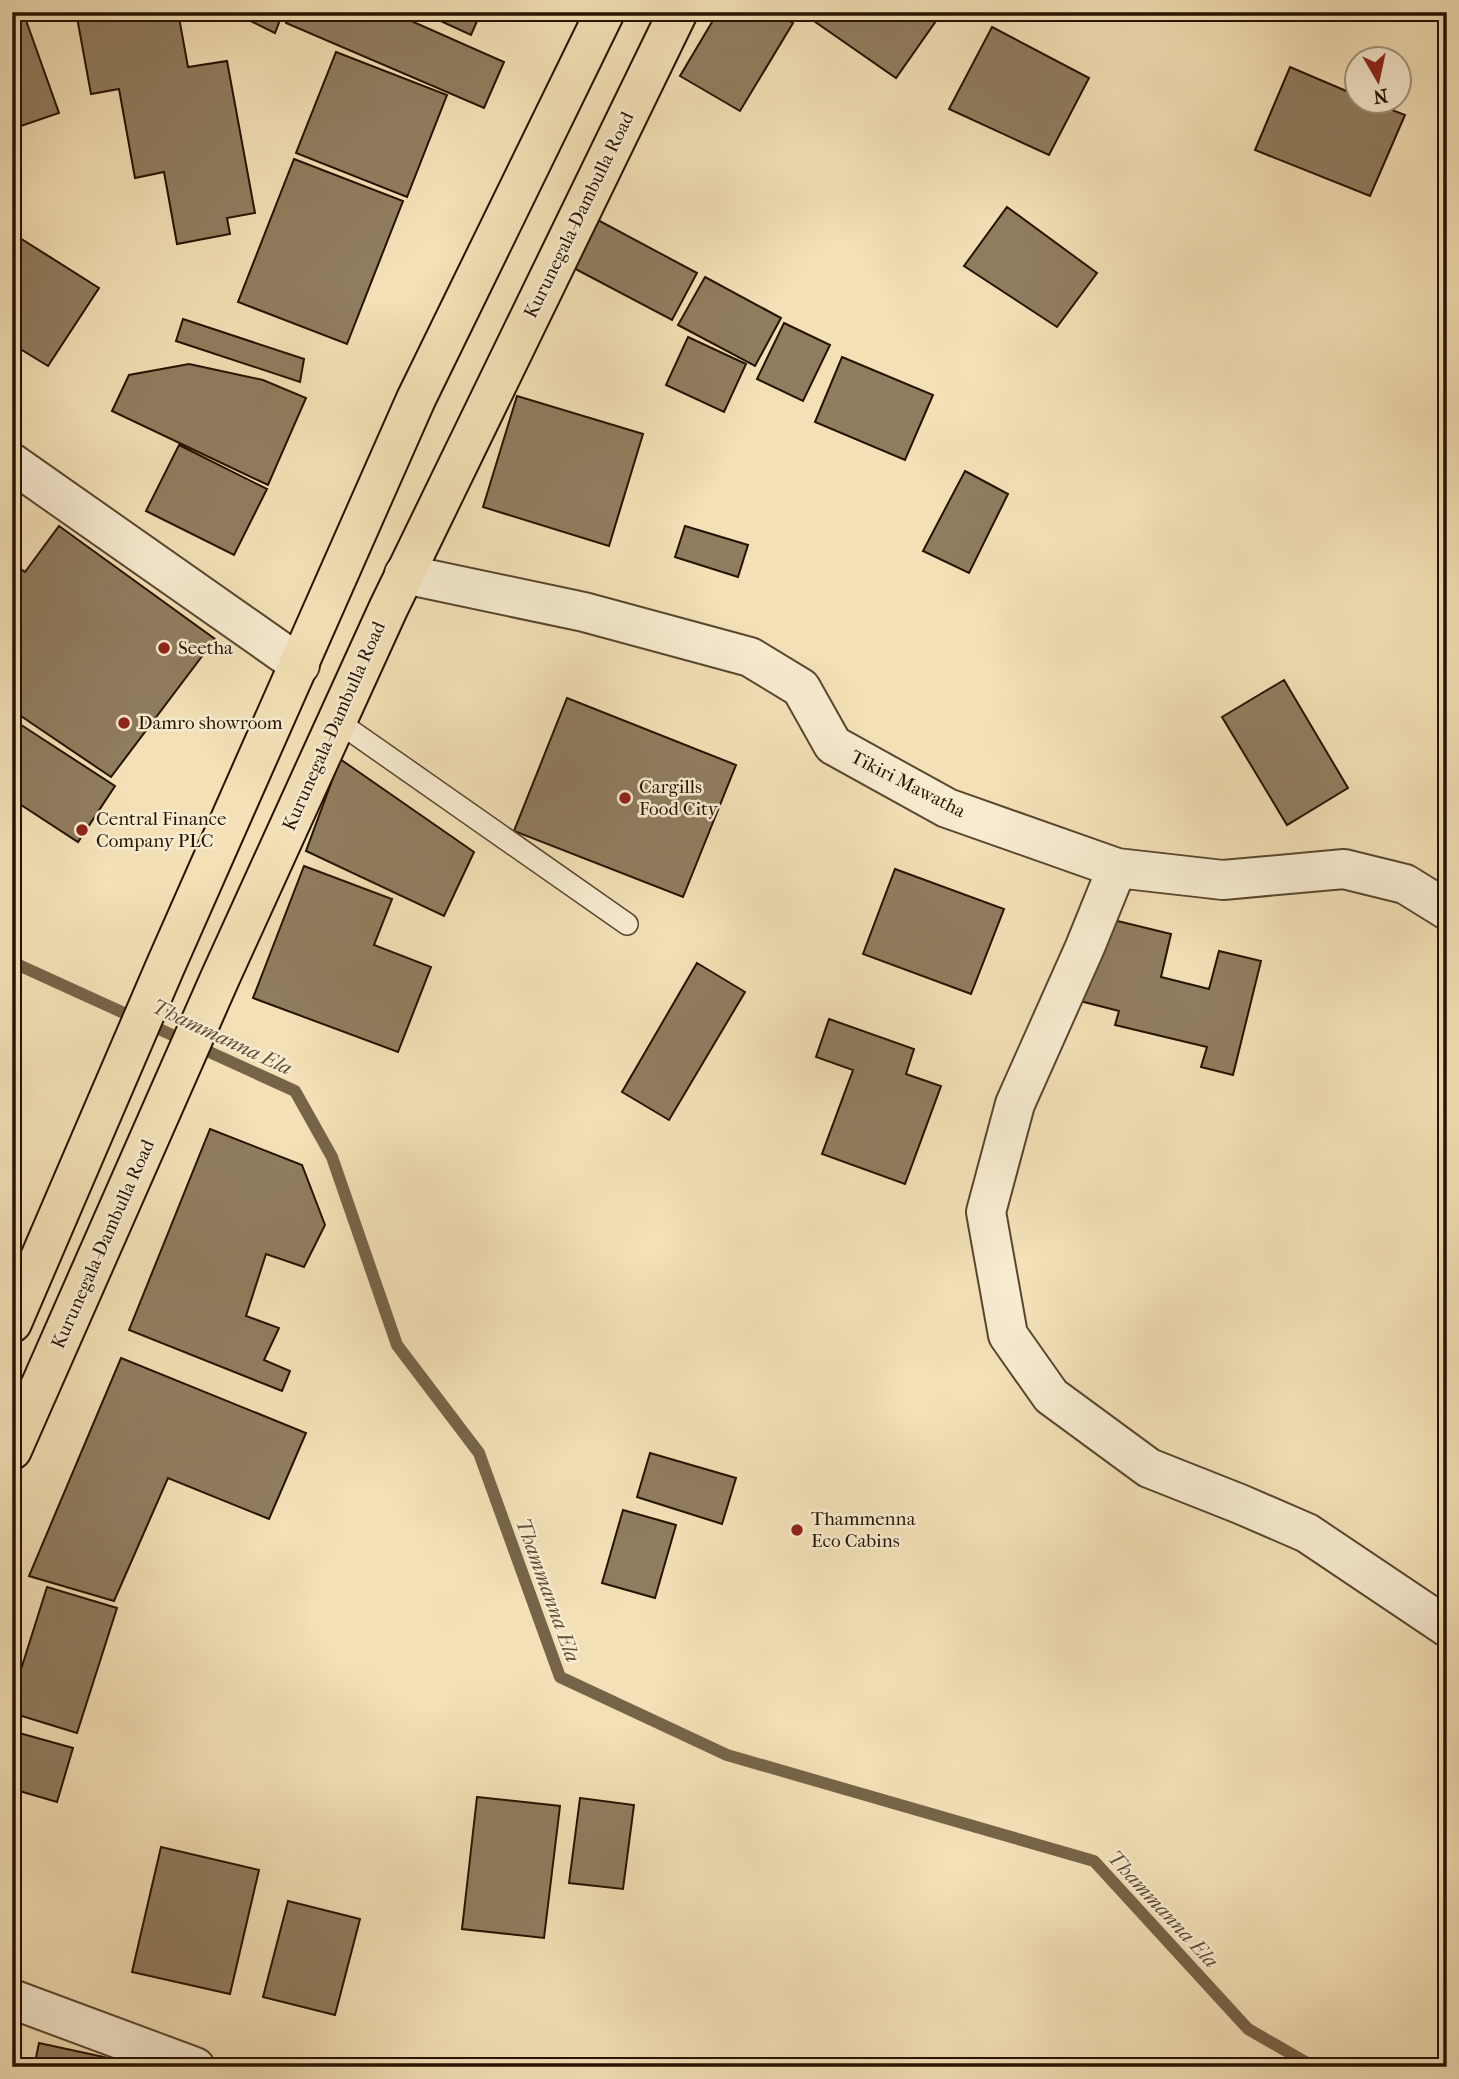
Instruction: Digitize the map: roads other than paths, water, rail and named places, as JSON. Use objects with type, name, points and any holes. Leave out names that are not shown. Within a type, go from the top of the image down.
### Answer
[{"type":"highway","points":[[12,1323],[165,967],[416,399],[605,12]]},
{"type":"highway","name":"Kurunegala-Dambulla Road","points":[[12,1450],[220,978],[404,574],[678,12]]},
{"type":"street","points":[[12,463],[300,665]]},
{"type":"street","name":"Tikiri Mawatha","points":[[404,574],[584,612],[750,657],[800,688],[833,745],[947,808],[1117,868],[1223,880],[1344,869],[1405,884],[1447,910]]},
{"type":"street","points":[[1117,868],[1015,1104],[986,1212],[1008,1335],[1051,1395],[1149,1468],[1307,1533],[1447,1627]]},
{"type":"street","points":[[12,1999],[195,2067]]},
{"type":"lane","points":[[337,721],[627,925]]},
{"type":"waterway","name":"Thammanna Ela","points":[[12,962],[295,1091],[332,1157],[397,1345],[479,1453],[560,1677],[727,1755],[1094,1861],[1248,2029],[1314,2067]]},
{"type":"place","name":"Seetha","points":[[164,648]]},
{"type":"place","name":"Damro showroom","points":[[124,723]]},
{"type":"place","name":"Cargills Food City","points":[[625,798]]},
{"type":"place","name":"Central Finance Company PLC","points":[[82,830]]},
{"type":"place","name":"Thammenna Eco Cabins","points":[[797,1530]]}]
